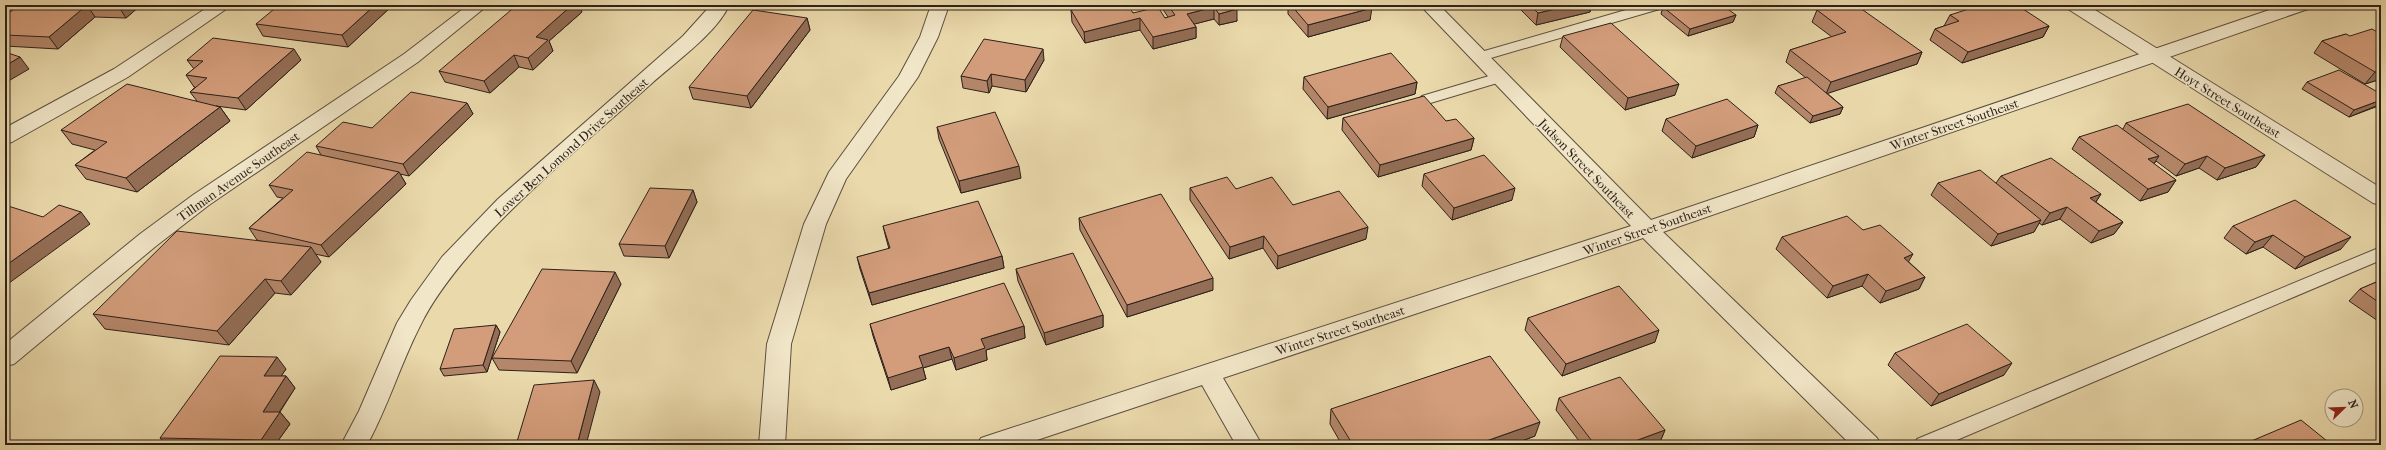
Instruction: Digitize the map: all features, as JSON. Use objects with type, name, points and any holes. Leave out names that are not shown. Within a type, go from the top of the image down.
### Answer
[{"type":"street","points":[[5,137],[121,73],[223,5]]},
{"type":"street","name":"Tillman Avenue Southeast","points":[[5,357],[148,240],[201,200],[411,58],[479,5]]},
{"type":"street","name":"Lower Ben Lomond Drive Southeast","points":[[354,445],[361,433],[389,367],[418,306],[462,250],[509,199],[690,40],[717,12],[720,5]]},
{"type":"street","points":[[772,445],[779,344],[815,224],[836,177],[908,77],[929,37],[940,5]]},
{"type":"street","name":"Judson Street Southeast","points":[[1429,5],[1647,229],[1868,445]]},
{"type":"street","name":"Hoyt Street Southeast","points":[[2074,5],[2381,198]]},
{"type":"street","name":"Winter Street Southeast","points":[[990,445],[1647,229],[2302,5]]},
{"type":"street","points":[[1208,373],[1249,445]]},
{"type":"lane","points":[[1479,57],[1658,5]]},
{"type":"lane","points":[[1427,99],[1499,78]]},
{"type":"lane","points":[[1924,445],[2381,253]]},
{"type":"building","points":[[19,5],[87,5],[49,37],[5,35],[5,16]]},
{"type":"building","points":[[87,5],[120,5],[119,7]]},
{"type":"building","points":[[279,5],[375,5],[342,35],[256,24]]},
{"type":"building","points":[[517,5],[572,5],[536,37],[548,40],[528,58],[514,55],[484,81],[439,71]]},
{"type":"building","points":[[1092,5],[1128,5],[1133,13],[1158,7],[1165,18],[1175,15],[1168,5],[1234,5],[1237,9],[1219,14],[1214,7],[1187,14],[1196,27],[1153,37],[1140,18],[1084,32],[1071,10]]},
{"type":"building","points":[[1291,5],[1369,5],[1372,8],[1308,25]]},
{"type":"building","points":[[1530,5],[1573,5],[1538,13]]},
{"type":"building","points":[[1671,5],[1722,5],[1736,15],[1690,29],[1663,7]]},
{"type":"building","points":[[1834,5],[1856,5],[1922,52],[1831,82],[1790,50],[1846,32],[1817,10]]},
{"type":"building","points":[[1981,5],[2017,5],[2049,26],[1968,52],[1935,29],[1959,21],[1950,15]]},
{"type":"building","points":[[753,10],[807,18],[747,96],[689,87]]},
{"type":"building","points":[[1611,23],[1679,84],[1628,98],[1563,36]]},
{"type":"building","points":[[2372,29],[2381,34],[2381,70],[2375,72],[2322,41],[2346,34],[2350,36]]},
{"type":"building","points":[[213,38],[294,49],[238,98],[190,92],[207,78],[186,75],[203,61],[187,60]]},
{"type":"building","points":[[984,39],[1043,49],[1025,80],[991,74],[987,81],[961,76]]},
{"type":"building","points":[[5,52],[20,57],[5,66]]},
{"type":"building","points":[[1391,53],[1417,82],[1328,107],[1304,77]]},
{"type":"building","points":[[2339,70],[2381,94],[2381,100],[2354,110],[2307,82]]},
{"type":"building","points":[[1807,77],[1843,107],[1813,116],[1778,86]]},
{"type":"building","points":[[127,84],[220,107],[126,178],[75,165],[107,142],[61,130]]},
{"type":"building","points":[[411,92],[467,103],[403,164],[316,146],[343,122],[372,128]]},
{"type":"building","points":[[1424,96],[1446,121],[1456,119],[1474,138],[1380,165],[1343,118]]},
{"type":"building","points":[[1727,99],[1758,125],[1696,146],[1666,119]]},
{"type":"building","points":[[2188,104],[2265,155],[2225,168],[2207,156],[2185,164],[2126,123]]},
{"type":"building","points":[[995,112],[1019,166],[959,181],[937,127]]},
{"type":"building","points":[[2117,125],[2159,156],[2148,159],[2176,180],[2148,189],[2079,137]]},
{"type":"building","points":[[307,152],[399,172],[321,245],[249,228],[293,190],[269,185]]},
{"type":"building","points":[[1484,155],[1515,188],[1454,208],[1424,174]]},
{"type":"building","points":[[2051,158],[2101,194],[2090,198],[2123,222],[2099,231],[2067,207],[2050,213],[2001,176]]},
{"type":"building","points":[[1980,170],[2041,220],[1998,234],[1938,183]]},
{"type":"building","points":[[1227,177],[1236,189],[1272,177],[1293,205],[1339,191],[1368,227],[1278,256],[1264,236],[1230,247],[1190,188]]},
{"type":"building","points":[[650,188],[693,190],[665,246],[619,244]]},
{"type":"building","points":[[1161,194],[1213,278],[1127,305],[1079,218]]},
{"type":"building","points":[[2295,200],[2351,237],[2305,257],[2273,235],[2255,242],[2233,226]]},
{"type":"building","points":[[978,201],[1002,256],[869,293],[857,257],[890,248],[883,226]]},
{"type":"building","points":[[5,205],[43,217],[59,205],[81,212],[5,266]]},
{"type":"building","points":[[1847,216],[1863,230],[1880,225],[1913,254],[1904,258],[1925,277],[1886,291],[1868,274],[1833,286],[1782,237]]},
{"type":"building","points":[[177,231],[311,247],[281,281],[265,279],[217,331],[93,314]]},
{"type":"building","points":[[1073,253],[1103,315],[1044,333],[1016,269]]},
{"type":"building","points":[[542,269],[615,272],[571,361],[492,358]]},
{"type":"building","points":[[2381,280],[2381,304],[2360,289]]},
{"type":"building","points":[[1004,283],[1024,326],[981,339],[985,348],[954,358],[949,347],[919,356],[923,367],[888,378],[870,324]]},
{"type":"building","points":[[1619,286],[1659,330],[1566,364],[1528,318]]},
{"type":"building","points":[[1967,324],[2012,363],[1939,394],[1895,353]]},
{"type":"building","points":[[496,325],[483,365],[440,369],[454,329]]},
{"type":"building","points":[[220,356],[277,357],[264,376],[286,376],[263,412],[280,412],[261,440],[160,438]]},
{"type":"building","points":[[1490,356],[1540,422],[1475,445],[1353,445],[1331,409]]},
{"type":"building","points":[[1620,377],[1665,430],[1635,441],[1637,445],[1595,445],[1559,398]]},
{"type":"building","points":[[594,380],[577,445],[516,445],[534,385]]},
{"type":"building","points":[[2301,420],[2332,445],[2242,445]]}]
